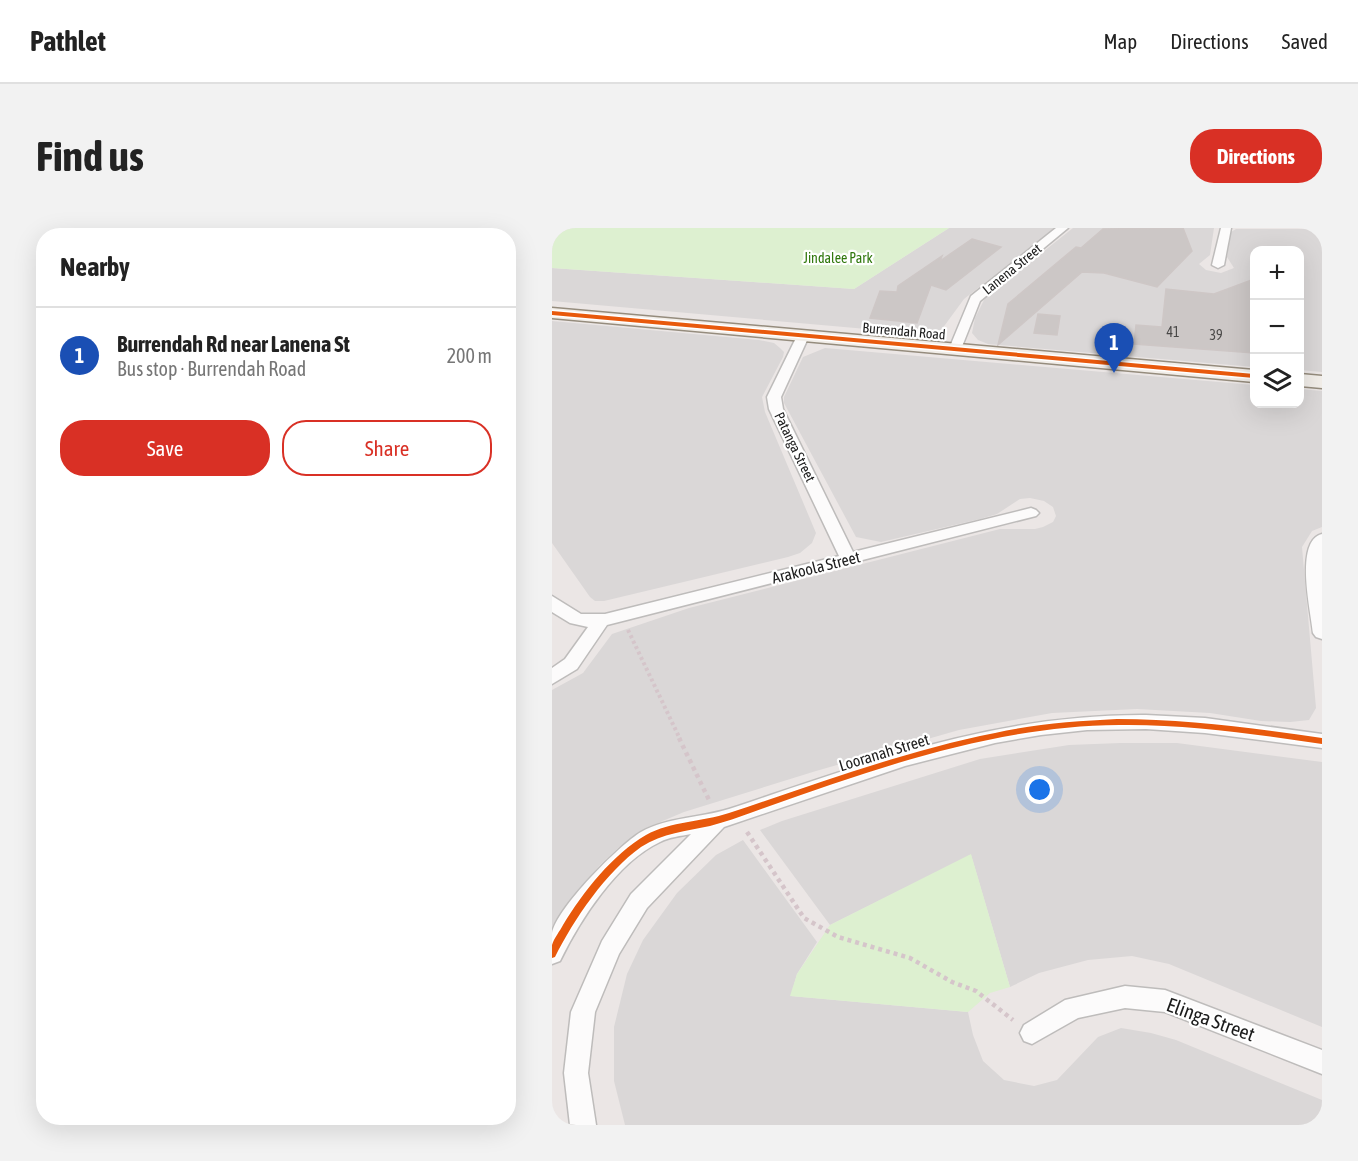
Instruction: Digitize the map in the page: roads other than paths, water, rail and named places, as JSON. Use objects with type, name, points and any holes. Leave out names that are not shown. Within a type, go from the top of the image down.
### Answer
[{"type":"street","name":"Lanena Street","points":[[955,349],[975,299],[1064,228]]},
{"type":"street","points":[[1218,266],[1226,228]]},
{"type":"street","name":"Burrendah Road","points":[[552,313],[1250,376]]},
{"type":"street","name":"Patanga Street","points":[[803,336],[774,397],[776,409],[848,558]]},
{"type":"street","points":[[1304,380],[1322,382]]},
{"type":"street","name":"Arakoola Street","points":[[554,608],[578,620],[601,621],[1031,513]]},
{"type":"street","points":[[1322,539],[1316,546],[1313,558],[1322,633]]},
{"type":"street","points":[[552,677],[571,664],[601,621]]},
{"type":"street","name":"Looranah Street","points":[[552,954],[560,937],[600,882],[650,837],[678,828],[714,812],[789,795],[935,750],[1002,735],[1086,723],[1145,721],[1205,724],[1322,741]]},
{"type":"street","name":"Looranah Street","points":[[583,1125],[576,1073],[583,1012],[610,948],[639,901],[714,812]]},
{"type":"street","name":"Elinga Street","points":[[1032,1033],[1072,1008],[1125,997],[1165,1001],[1322,1062]]},
{"type":"place","name":"Burrendah Rd near Lanena St","points":[[1114,373]]},
{"type":"park label","name":"Jindalee Park","points":[[838,258]]}]
